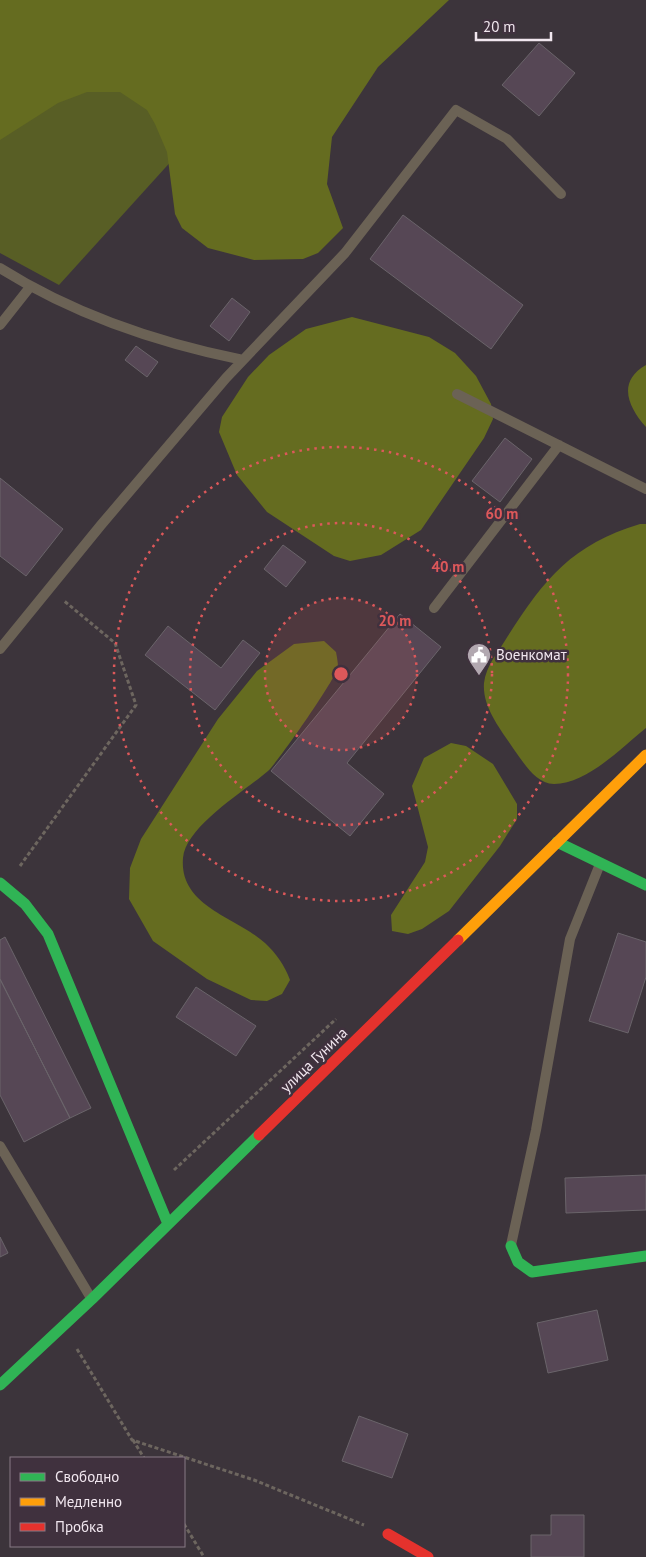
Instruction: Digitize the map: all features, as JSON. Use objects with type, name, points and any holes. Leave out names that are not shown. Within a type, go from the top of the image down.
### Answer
[{"type":"main road","name":"улица Гунина","points":[[0,1385],[92,1299],[646,755]]},
{"type":"main road","points":[[557,842],[646,885]]},
{"type":"main road","points":[[3,885],[25,904],[48,934],[168,1224]]},
{"type":"main road","points":[[511,1246],[515,1258],[524,1268],[532,1272],[646,1256]]},
{"type":"main road","points":[[388,1534],[428,1557]]},
{"type":"lane","points":[[0,649],[107,517],[243,360],[346,253],[456,110],[507,139],[561,194]]},
{"type":"lane","points":[[0,268],[30,287],[63,303],[198,351],[243,360]]},
{"type":"lane","points":[[0,325],[30,287]]},
{"type":"lane","points":[[457,394],[646,489]]},
{"type":"lane","points":[[434,608],[559,445]]},
{"type":"lane","points":[[511,1246],[536,1130],[570,939],[601,863]]},
{"type":"lane","points":[[0,1146],[92,1299]]},
{"type":"path","points":[[3,885],[136,705],[115,643],[49,588]]},
{"type":"path","points":[[62,1325],[143,1457]]},
{"type":"path","points":[[132,1440],[184,1457]]},
{"type":"path","points":[[185,1457],[254,1480],[388,1534]]},
{"type":"path","points":[[185,1526],[204,1557]]},
{"type":"green space","points":[[0,0],[194,136],[59,285],[0,253]]},
{"type":"green space","points":[[0,0],[449,0],[378,67],[332,137],[327,184],[343,228],[318,253],[303,259],[254,260],[208,248],[182,228],[175,214],[167,152],[155,124],[147,110],[120,92],[87,92],[58,103],[0,140]]},
{"type":"green space","points":[[352,317],[429,337],[455,353],[476,376],[491,404],[493,419],[484,438],[421,530],[381,555],[350,561],[334,556],[267,512],[237,475],[219,432],[222,417],[248,377],[269,355],[306,329]]},
{"type":"green space","points":[[646,365],[646,427],[631,404],[628,387],[631,379]]},
{"type":"green space","points":[[640,524],[646,524],[646,728],[615,755],[591,772],[566,782],[554,784],[542,781],[527,767],[494,719],[484,692],[487,671],[496,654],[533,599],[561,567],[595,542]]},
{"type":"green space","points":[[324,641],[336,652],[338,667],[318,702],[268,771],[218,810],[194,834],[183,858],[184,875],[190,888],[200,900],[265,943],[286,970],[290,980],[282,994],[267,1001],[251,1000],[207,979],[153,941],[129,899],[130,868],[141,839],[218,719],[257,671],[294,644]]},
{"type":"green space","points":[[451,743],[466,746],[493,764],[517,804],[517,819],[500,846],[449,911],[422,929],[408,934],[392,931],[391,915],[425,862],[428,847],[412,786],[424,758]]},
{"type":"building","points":[[539,43],[575,73],[539,116],[502,85]]},
{"type":"building","points":[[403,215],[523,305],[491,349],[370,259]]},
{"type":"building","points":[[232,298],[250,312],[229,341],[210,326]]},
{"type":"building","points":[[136,346],[158,362],[147,377],[125,360]]},
{"type":"building","points":[[505,438],[532,459],[500,502],[472,481]]},
{"type":"building","points":[[0,478],[63,529],[26,576],[0,556]]},
{"type":"building","points":[[283,545],[306,562],[286,587],[264,569]]},
{"type":"building","points":[[400,614],[441,647],[347,763],[384,794],[350,836],[271,771]]},
{"type":"building","points":[[168,626],[221,668],[243,640],[260,653],[215,710],[145,655]]},
{"type":"building","points":[[618,933],[646,942],[646,977],[628,1033],[589,1021]]},
{"type":"building","points":[[5,937],[91,1108],[70,1118],[0,979],[0,940]]},
{"type":"building","points":[[0,979],[70,1118],[24,1142],[0,1095]]},
{"type":"building","points":[[196,987],[256,1026],[236,1056],[176,1017]]},
{"type":"building","points":[[646,1175],[646,1210],[566,1213],[565,1178]]},
{"type":"building","points":[[0,1237],[8,1253],[0,1257]]},
{"type":"building","points":[[597,1310],[608,1360],[548,1373],[537,1323]]},
{"type":"building","points":[[359,1416],[408,1434],[392,1478],[342,1461]]},
{"type":"building","points":[[551,1515],[584,1515],[584,1557],[531,1557],[531,1535],[551,1535]]},
{"type":"traffic: fast","points":[[557,842],[646,885]]},
{"type":"traffic: fast","points":[[0,883],[25,904],[48,934],[168,1224]]},
{"type":"traffic: fast","points":[[0,1385],[92,1299],[259,1135]]},
{"type":"traffic: fast","points":[[511,1246],[518,1262],[532,1272],[646,1256]]},
{"type":"traffic: slow","points":[[458,940],[646,755]]},
{"type":"traffic: jam","points":[[259,1135],[458,940]]},
{"type":"traffic: jam","points":[[388,1534],[428,1557]]},
{"type":"place","name":"Военкомат","points":[[479,676]]}]
